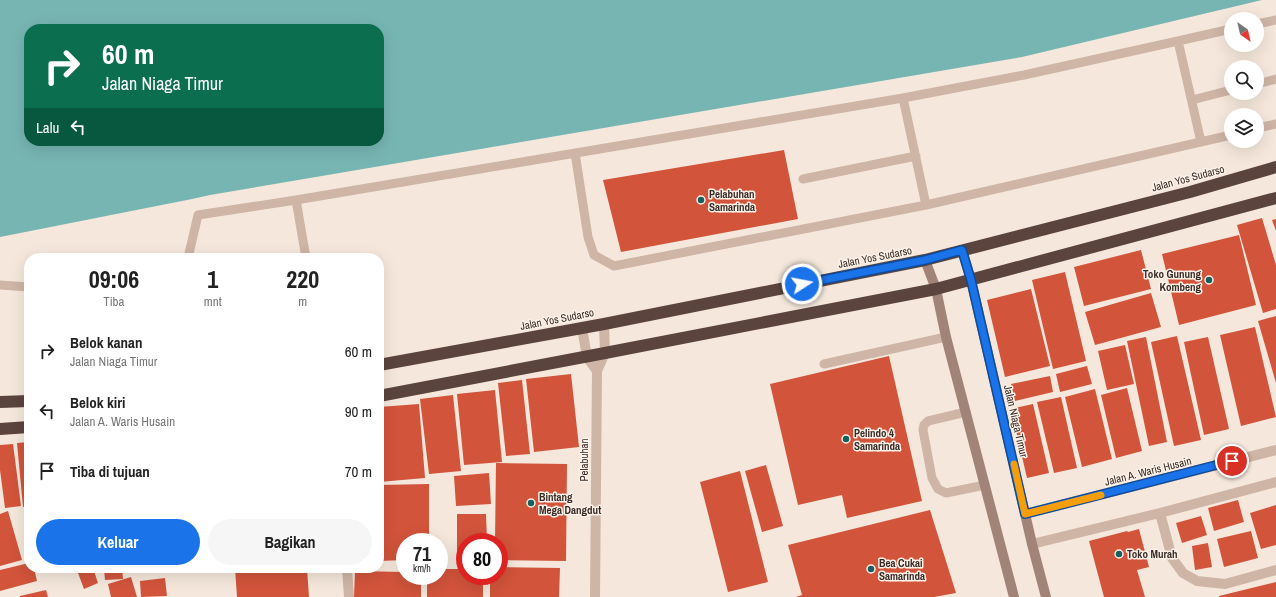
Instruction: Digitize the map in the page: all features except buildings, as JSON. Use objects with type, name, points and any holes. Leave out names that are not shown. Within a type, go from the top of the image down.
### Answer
[{"type":"highway","name":"Jalan Yos Sudarso","points":[[384,364],[604,324],[925,260],[1182,194],[1276,167]]},
{"type":"highway","points":[[384,395],[587,357],[936,288],[971,280],[1276,198]]},
{"type":"highway","points":[[0,402],[24,401]]},
{"type":"highway","points":[[0,429],[24,427]]},
{"type":"main road","name":"Jalan Niaga Timur","points":[[962,250],[971,280],[1032,544],[1046,597]]},
{"type":"main road","points":[[925,260],[936,288],[946,337],[1014,597]]},
{"type":"street","name":"Pelabuhan","points":[[595,597],[597,371],[605,353],[604,324]]},
{"type":"street","points":[[582,328],[587,357],[597,371]]},
{"type":"street","name":"Jalan A. Waris Husain","points":[[1025,514],[1276,450]]},
{"type":"street","points":[[1032,544],[1160,513],[1276,482]]},
{"type":"street","points":[[1160,513],[1172,558],[1183,572],[1197,581],[1225,584],[1276,570]]},
{"type":"street","points":[[347,573],[349,597]]},
{"type":"lane","points":[[1264,23],[1276,20]]},
{"type":"lane","points":[[189,253],[198,215],[296,200],[903,98],[1024,75],[1224,31]]},
{"type":"lane","points":[[1178,41],[1200,142]]},
{"type":"lane","points":[[1264,82],[1276,79]]},
{"type":"lane","points":[[1192,100],[1224,92]]},
{"type":"lane","points":[[903,98],[926,205]]},
{"type":"lane","points":[[1264,127],[1276,124]]},
{"type":"lane","points":[[575,153],[588,237],[594,255],[614,266],[926,205],[1224,137]]},
{"type":"lane","points":[[803,179],[916,156]]},
{"type":"lane","points":[[296,200],[305,253]]},
{"type":"lane","points":[[0,285],[24,287]]},
{"type":"lane","points":[[824,364],[946,337]]},
{"type":"lane","points":[[966,412],[928,421],[924,425],[923,430],[932,478],[938,489],[946,493],[985,485]]},
{"type":"water","points":[[0,0],[1262,0],[1022,57],[192,199],[0,237]]},
{"type":"slow traffic","points":[[1014,464],[1025,514],[1101,495]]},
{"type":"place","name":"Pelabuhan Samarinda","points":[[701,200]]},
{"type":"place","name":"Toko Gunung Kombeng","points":[[1209,280]]},
{"type":"place","name":"Pelindo 4 Samarinda","points":[[846,439]]},
{"type":"place","name":"Bintang Mega Dangdut","points":[[531,503]]},
{"type":"place","name":"Toko Murah","points":[[1119,554]]},
{"type":"place","name":"Bea Cukai Samarinda","points":[[871,569]]},
{"type":"route","points":[[802,284],[925,260],[962,250],[971,280],[1025,514],[1232,461]]}]
